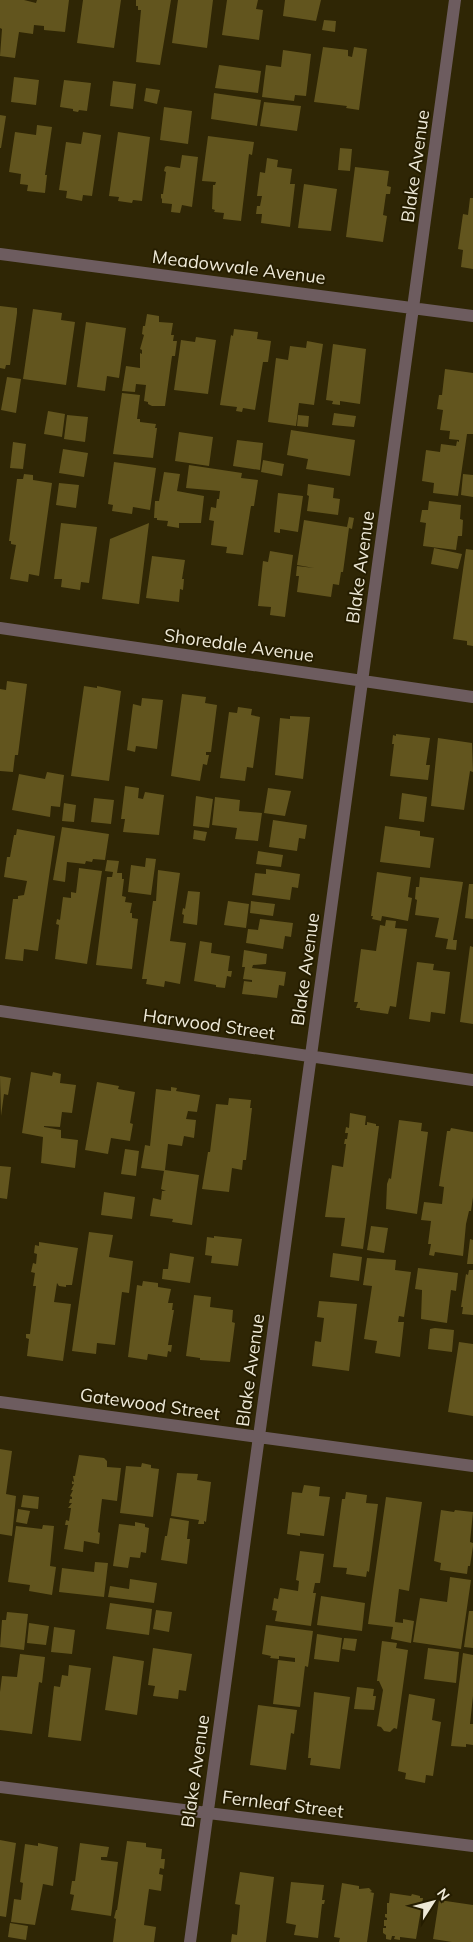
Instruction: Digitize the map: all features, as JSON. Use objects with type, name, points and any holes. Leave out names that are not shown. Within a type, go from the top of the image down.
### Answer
[{"type":"street","name":"Blake Avenue","points":[[190,1942],[455,0]]},
{"type":"street","name":"Meadowvale Avenue","points":[[0,254],[473,316]]},
{"type":"street","name":"Shoredale Avenue","points":[[0,628],[473,696]]},
{"type":"street","name":"Harwood Street","points":[[0,1011],[473,1080]]},
{"type":"street","name":"Gatewood Street","points":[[0,1402],[473,1466]]},
{"type":"street","name":"Fernleaf Street","points":[[0,1787],[473,1846]]},
{"type":"building","points":[[0,0],[24,0],[36,3],[37,0],[69,0],[65,32],[44,30],[44,26],[34,25],[33,34],[19,32],[15,58],[0,56],[2,29],[0,28]]},
{"type":"building","points":[[83,0],[121,0],[114,48],[77,43]]},
{"type":"building","points":[[136,0],[171,0],[160,65],[136,62],[141,10],[138,10],[138,6],[136,6]]},
{"type":"building","points":[[178,0],[213,0],[207,48],[172,43]]},
{"type":"building","points":[[227,0],[258,0],[256,9],[263,10],[259,40],[222,35]]},
{"type":"building","points":[[285,0],[321,0],[316,21],[283,16]]},
{"type":"building","points":[[324,20],[336,21],[335,32],[322,30]]},
{"type":"building","points":[[323,47],[348,50],[348,56],[352,57],[354,47],[367,49],[359,110],[346,108],[347,106],[314,102]]},
{"type":"building","points":[[283,50],[311,54],[306,96],[295,95],[294,101],[262,97],[266,65],[281,67]]},
{"type":"building","points":[[219,65],[261,71],[258,93],[215,88]]},
{"type":"building","points":[[14,77],[39,80],[36,105],[11,102]]},
{"type":"building","points":[[64,80],[91,83],[87,111],[79,110],[78,112],[73,111],[73,109],[60,107]]},
{"type":"building","points":[[113,81],[136,84],[133,109],[110,106]]},
{"type":"building","points":[[146,88],[160,90],[157,104],[144,101]]},
{"type":"building","points":[[214,93],[261,100],[257,126],[211,119]]},
{"type":"building","points":[[264,102],[301,106],[297,131],[260,126]]},
{"type":"building","points":[[164,107],[192,111],[188,144],[160,140]]},
{"type":"building","points":[[0,115],[6,116],[1,148],[0,148]]},
{"type":"building","points":[[37,125],[52,127],[45,175],[47,175],[45,193],[27,191],[28,185],[20,184],[21,174],[9,172],[15,132],[36,135]]},
{"type":"building","points":[[83,132],[101,135],[92,196],[83,195],[82,201],[66,198],[67,191],[59,190],[66,142],[81,144]]},
{"type":"building","points":[[118,132],[150,137],[142,201],[133,200],[132,203],[118,201],[119,197],[109,196]]},
{"type":"building","points":[[208,136],[254,142],[252,155],[249,154],[241,221],[223,219],[224,213],[214,212],[215,210],[212,209],[213,185],[216,182],[202,181]]},
{"type":"building","points":[[340,148],[352,149],[350,171],[338,170]]},
{"type":"building","points":[[182,155],[198,157],[192,207],[182,205],[180,213],[171,212],[172,204],[162,203],[161,198],[166,172],[164,171],[167,166],[180,168]]},
{"type":"building","points":[[267,158],[278,160],[277,167],[292,169],[290,184],[295,184],[290,227],[261,223],[262,214],[256,214],[257,206],[260,206],[262,196],[257,196],[260,172],[265,173]]},
{"type":"building","points":[[355,167],[389,171],[387,186],[391,187],[390,194],[386,194],[383,215],[387,216],[383,242],[346,237]]},
{"type":"building","points":[[304,184],[337,189],[331,231],[298,228]]},
{"type":"building","points":[[470,198],[473,198],[473,269],[461,267],[463,250],[458,249],[463,214],[468,215]]},
{"type":"building","points":[[0,306],[17,308],[10,365],[6,365],[5,369],[0,368]]},
{"type":"building","points":[[33,309],[62,313],[61,320],[75,322],[66,385],[23,379]]},
{"type":"building","points":[[147,314],[159,316],[159,322],[173,323],[171,335],[174,335],[173,341],[177,341],[175,356],[172,356],[165,406],[152,406],[144,401],[146,385],[136,384],[135,392],[122,391],[126,366],[140,368],[140,353],[142,354],[142,350],[140,349],[144,335],[142,334],[143,326],[145,326]]},
{"type":"building","points":[[86,322],[126,328],[119,378],[107,376],[105,391],[77,387]]},
{"type":"building","points":[[234,329],[258,332],[257,339],[271,341],[268,362],[263,362],[255,410],[243,408],[242,412],[236,411],[237,407],[220,405],[231,335],[233,336]]},
{"type":"building","points":[[196,337],[216,340],[208,394],[174,390],[181,340],[195,342]]},
{"type":"building","points":[[307,341],[323,344],[314,405],[299,403],[296,426],[268,422],[276,358],[288,360],[290,346],[306,348]]},
{"type":"building","points":[[333,344],[366,349],[360,404],[340,401],[340,405],[332,404],[333,401],[326,400]]},
{"type":"building","points":[[445,369],[473,373],[473,434],[467,434],[458,496],[433,493],[434,483],[422,481],[426,450],[440,452],[441,444],[456,446],[457,441],[459,442],[459,440],[449,439],[450,431],[440,430],[443,410],[437,409],[439,395],[442,395]]},
{"type":"building","points":[[7,377],[21,379],[16,413],[1,410]]},
{"type":"building","points":[[122,393],[140,395],[137,419],[140,419],[140,422],[156,424],[153,458],[113,454]]},
{"type":"building","points":[[48,411],[65,414],[62,437],[44,434]]},
{"type":"building","points":[[334,413],[356,416],[354,427],[332,425]]},
{"type":"building","points":[[67,415],[88,417],[85,442],[64,439]]},
{"type":"building","points":[[298,415],[309,416],[308,427],[297,426]]},
{"type":"building","points":[[291,430],[355,440],[350,476],[306,469],[308,459],[287,455]]},
{"type":"building","points":[[179,432],[213,437],[209,466],[175,461]]},
{"type":"building","points":[[237,440],[263,443],[260,470],[233,466]]},
{"type":"building","points":[[13,442],[26,444],[23,469],[10,468]]},
{"type":"building","points":[[63,449],[88,453],[84,477],[59,473]]},
{"type":"building","points":[[263,460],[284,464],[282,476],[261,472]]},
{"type":"building","points":[[114,462],[156,468],[150,510],[133,507],[132,514],[112,511],[113,505],[108,504]]},
{"type":"building","points":[[189,465],[242,473],[241,478],[258,480],[254,506],[251,506],[243,555],[226,553],[227,547],[211,545],[214,521],[209,520],[211,507],[216,508],[220,491],[186,488]]},
{"type":"building","points":[[164,472],[180,474],[177,491],[204,496],[201,523],[179,523],[179,528],[167,526],[168,521],[154,518],[155,501],[159,501]]},
{"type":"building","points":[[24,474],[33,475],[33,480],[52,483],[39,576],[29,574],[28,582],[10,579],[16,545],[11,544],[11,541],[9,541],[17,479],[23,479]]},
{"type":"building","points":[[463,474],[473,475],[473,497],[461,495]]},
{"type":"building","points":[[59,483],[79,485],[76,508],[56,505]]},
{"type":"building","points":[[308,484],[334,488],[333,498],[340,499],[338,515],[307,511]]},
{"type":"building","points":[[278,493],[303,496],[298,532],[280,529],[280,533],[274,532]]},
{"type":"building","points":[[429,501],[461,505],[460,519],[463,520],[462,536],[458,536],[456,550],[423,546],[426,523],[420,522],[422,510],[428,510]]},
{"type":"building","points":[[349,517],[354,518],[352,529],[349,528],[343,572],[341,572],[339,585],[333,584],[331,597],[297,592],[299,576],[296,576],[297,566],[314,568],[297,565],[304,520],[347,527]]},
{"type":"building","points":[[61,523],[97,527],[89,583],[81,582],[80,590],[61,587],[62,579],[54,579]]},
{"type":"building","points":[[149,523],[139,604],[102,599],[110,539]]},
{"type":"building","points":[[434,548],[462,554],[458,569],[431,564]]},
{"type":"building","points":[[466,549],[473,550],[473,646],[467,645],[467,641],[453,639]]},
{"type":"building","points":[[270,551],[293,555],[285,617],[270,615],[271,607],[258,606],[263,561],[268,562]]},
{"type":"building","points":[[152,556],[185,560],[182,579],[184,579],[183,590],[180,589],[179,602],[146,598]]},
{"type":"building","points":[[7,681],[27,684],[18,755],[15,755],[13,772],[0,771],[0,689],[6,690]]},
{"type":"building","points":[[84,686],[97,688],[97,686],[121,691],[109,781],[71,776]]},
{"type":"building","points":[[182,694],[206,697],[205,703],[217,705],[211,752],[206,752],[206,755],[209,755],[207,765],[203,764],[200,781],[171,776]]},
{"type":"building","points":[[142,698],[163,700],[157,749],[136,746],[135,752],[127,750],[133,704],[141,706]]},
{"type":"building","points":[[238,707],[252,709],[251,715],[260,717],[253,768],[247,767],[245,781],[220,778],[229,712],[237,713]]},
{"type":"building","points":[[290,716],[310,717],[303,779],[275,775],[280,718],[290,719]]},
{"type":"building","points":[[396,734],[430,738],[426,765],[430,765],[428,780],[390,776],[394,744],[392,744],[393,735],[396,736]]},
{"type":"building","points":[[438,738],[472,743],[473,772],[470,771],[464,810],[431,806]]},
{"type":"building","points":[[47,772],[64,775],[60,807],[51,806],[50,817],[12,810],[19,774],[45,779]]},
{"type":"building","points":[[125,786],[139,788],[138,798],[143,799],[145,792],[164,795],[159,835],[123,832],[125,819],[121,819]]},
{"type":"building","points":[[268,788],[291,791],[285,816],[264,813]]},
{"type":"building","points":[[402,793],[427,797],[424,822],[399,819]]},
{"type":"building","points":[[196,796],[213,799],[209,828],[193,826]]},
{"type":"building","points":[[215,797],[240,800],[239,811],[262,813],[258,841],[235,839],[237,828],[212,825]]},
{"type":"building","points":[[94,798],[114,800],[111,824],[91,822]]},
{"type":"building","points":[[64,803],[76,805],[74,822],[62,821]]},
{"type":"building","points":[[273,820],[307,825],[305,839],[299,838],[297,851],[269,847]]},
{"type":"building","points":[[385,826],[420,831],[420,836],[434,838],[430,868],[380,862]]},
{"type":"building","points":[[62,827],[109,834],[105,860],[93,859],[92,862],[86,861],[85,864],[67,862],[65,882],[53,880]]},
{"type":"building","points":[[17,829],[55,836],[38,951],[24,949],[23,961],[5,959],[13,899],[18,899],[18,896],[24,895],[27,881],[4,877],[7,857],[10,857]]},
{"type":"building","points":[[194,830],[207,832],[205,841],[193,839]]},
{"type":"building","points":[[258,851],[283,855],[281,867],[256,864]]},
{"type":"building","points":[[146,858],[156,859],[151,895],[128,892],[131,865],[145,867]]},
{"type":"building","points":[[107,860],[119,861],[117,873],[122,873],[122,879],[124,879],[122,896],[126,897],[125,902],[132,903],[130,913],[132,913],[132,918],[138,919],[132,969],[96,965],[107,877],[112,877],[113,872],[105,871]]},
{"type":"building","points":[[79,868],[102,871],[87,964],[55,959],[59,925],[56,924],[57,919],[60,920],[63,897],[71,898],[71,892],[76,893]]},
{"type":"building","points":[[266,869],[300,874],[298,888],[292,887],[290,900],[252,895],[255,873],[266,874]]},
{"type":"building","points":[[158,870],[180,873],[170,941],[186,943],[180,984],[165,981],[164,987],[146,984],[147,979],[142,979],[153,901],[156,901]]},
{"type":"building","points":[[377,872],[411,877],[408,897],[412,898],[408,921],[382,916],[381,921],[372,919]]},
{"type":"building","points":[[420,877],[463,882],[453,940],[457,940],[456,950],[446,949],[448,939],[435,937],[439,918],[415,915],[416,887],[419,887]]},
{"type":"building","points":[[469,884],[473,884],[473,919],[465,918]]},
{"type":"building","points":[[188,891],[200,892],[197,925],[183,923],[184,915],[182,914],[183,908],[185,909]]},
{"type":"building","points":[[228,901],[249,904],[246,928],[224,925]]},
{"type":"building","points":[[251,901],[275,904],[273,916],[250,913]]},
{"type":"building","points":[[260,919],[293,923],[291,937],[285,936],[283,949],[246,943],[248,929],[258,930]]},
{"type":"building","points":[[386,920],[396,921],[395,928],[407,929],[396,1007],[390,1006],[388,1014],[360,1010],[360,1008],[356,1008],[358,1002],[354,1002],[361,949],[376,951],[380,925],[385,926]]},
{"type":"building","points":[[200,941],[212,943],[211,953],[230,956],[228,971],[232,971],[231,977],[227,976],[225,988],[194,981]]},
{"type":"building","points":[[470,946],[473,947],[473,1024],[460,1022]]},
{"type":"building","points":[[244,950],[267,954],[266,964],[253,965],[252,968],[286,972],[284,986],[279,985],[277,998],[242,994],[244,981],[252,982],[252,980],[243,979],[245,967],[242,967]]},
{"type":"building","points":[[417,962],[434,964],[433,970],[450,972],[445,1014],[431,1012],[430,1022],[409,1019]]},
{"type":"building","points":[[31,1072],[52,1076],[53,1072],[61,1074],[60,1083],[76,1085],[72,1113],[62,1112],[60,1127],[44,1126],[61,1130],[61,1138],[78,1140],[75,1168],[41,1163],[43,1137],[22,1133]]},
{"type":"building","points":[[0,1076],[11,1078],[8,1095],[4,1094],[1,1116]]},
{"type":"building","points":[[97,1082],[119,1086],[118,1089],[135,1092],[130,1123],[133,1124],[130,1141],[111,1138],[108,1154],[85,1150]]},
{"type":"building","points":[[171,1087],[177,1088],[176,1091],[200,1095],[197,1112],[188,1111],[186,1119],[196,1120],[194,1138],[184,1136],[182,1146],[168,1144],[165,1170],[199,1175],[192,1225],[172,1222],[173,1219],[150,1216],[153,1198],[161,1200],[162,1191],[166,1191],[161,1189],[164,1171],[141,1168],[145,1145],[150,1146],[156,1089],[171,1091]]},
{"type":"building","points":[[229,1098],[251,1100],[250,1108],[252,1108],[246,1160],[243,1160],[242,1170],[232,1168],[229,1192],[202,1189],[208,1152],[210,1152],[216,1104],[228,1105]]},
{"type":"building","points":[[350,1113],[366,1116],[365,1125],[367,1125],[367,1122],[379,1126],[363,1249],[341,1246],[345,1218],[325,1217],[332,1165],[343,1167],[346,1144],[344,1144],[348,1133],[345,1133],[346,1127],[349,1128]]},
{"type":"building","points":[[399,1120],[422,1123],[421,1131],[428,1132],[417,1214],[386,1209],[387,1184],[389,1178],[391,1179]]},
{"type":"building","points":[[451,1128],[473,1132],[473,1197],[471,1211],[469,1211],[466,1224],[463,1256],[435,1252],[434,1256],[429,1255],[431,1244],[428,1244],[431,1221],[421,1220],[424,1202],[442,1204],[444,1187],[439,1186],[447,1131],[450,1131]]},
{"type":"building","points":[[125,1149],[139,1151],[136,1176],[121,1174]]},
{"type":"building","points":[[0,1166],[11,1167],[7,1199],[0,1198]]},
{"type":"building","points":[[104,1192],[135,1197],[132,1219],[101,1215]]},
{"type":"building","points":[[371,1226],[388,1228],[384,1253],[367,1250]]},
{"type":"building","points":[[89,1232],[113,1235],[109,1257],[133,1261],[129,1293],[122,1292],[115,1345],[97,1343],[96,1354],[72,1351]]},
{"type":"building","points":[[214,1236],[242,1239],[238,1266],[211,1263],[212,1256],[205,1255],[207,1237],[214,1238]]},
{"type":"building","points":[[470,1239],[473,1240],[473,1264],[467,1264]]},
{"type":"building","points":[[39,1242],[78,1248],[72,1285],[66,1285],[66,1287],[59,1286],[57,1283],[54,1302],[71,1304],[63,1361],[27,1356],[29,1339],[26,1338],[26,1334],[30,1334],[36,1286],[33,1286],[35,1273],[31,1272],[33,1263],[36,1264],[37,1254],[34,1253],[35,1245],[39,1246]]},
{"type":"building","points":[[170,1253],[194,1257],[190,1283],[162,1279],[163,1269],[168,1269]]},
{"type":"building","points":[[333,1253],[362,1257],[359,1281],[330,1277]]},
{"type":"building","points":[[367,1258],[396,1260],[395,1270],[411,1272],[404,1317],[399,1316],[398,1322],[404,1322],[400,1357],[375,1353],[377,1341],[364,1339],[372,1286],[363,1285]]},
{"type":"building","points":[[418,1268],[458,1273],[456,1291],[451,1290],[447,1323],[421,1319],[422,1290],[415,1289]]},
{"type":"building","points":[[469,1270],[473,1270],[473,1315],[462,1314],[463,1307],[461,1307],[466,1274],[468,1275]]},
{"type":"building","points":[[143,1281],[158,1283],[158,1287],[171,1289],[168,1303],[173,1303],[172,1310],[174,1310],[168,1345],[172,1345],[171,1352],[168,1351],[167,1357],[148,1354],[147,1360],[128,1357],[137,1285],[142,1286]]},
{"type":"building","points":[[194,1295],[211,1297],[210,1307],[233,1310],[232,1322],[235,1323],[230,1362],[200,1360],[200,1358],[186,1356]]},
{"type":"building","points":[[319,1301],[357,1304],[349,1371],[312,1366],[315,1341],[321,1342],[324,1318],[317,1317]]},
{"type":"building","points":[[430,1329],[454,1330],[452,1352],[428,1349]]},
{"type":"building","points":[[459,1342],[473,1344],[473,1416],[448,1412]]},
{"type":"building","points":[[0,1449],[12,1451],[6,1494],[16,1496],[12,1536],[0,1534]]},
{"type":"building","points":[[79,1455],[104,1458],[107,1461],[107,1467],[121,1468],[117,1501],[102,1499],[98,1532],[100,1533],[99,1544],[84,1541],[83,1552],[64,1549],[68,1525],[65,1525],[66,1520],[69,1521],[71,1508],[68,1508],[72,1503],[69,1503],[70,1499],[72,1499],[70,1496],[74,1484],[72,1484],[72,1481],[74,1482],[73,1476],[75,1476]]},
{"type":"building","points":[[142,1463],[151,1465],[151,1468],[159,1469],[153,1517],[120,1513],[126,1466],[141,1467]]},
{"type":"building","points":[[177,1473],[198,1474],[197,1480],[211,1482],[206,1522],[204,1521],[204,1524],[198,1524],[199,1520],[171,1516]]},
{"type":"building","points":[[304,1485],[320,1487],[319,1496],[330,1497],[324,1536],[300,1533],[300,1536],[287,1534],[292,1492],[302,1493]]},
{"type":"building","points":[[346,1492],[367,1495],[366,1503],[378,1504],[369,1572],[367,1571],[366,1577],[346,1574],[347,1568],[333,1567],[342,1499],[345,1499]]},
{"type":"building","points":[[23,1495],[39,1497],[38,1509],[21,1507]]},
{"type":"building","points":[[386,1497],[422,1502],[409,1591],[399,1589],[395,1622],[403,1623],[403,1619],[414,1621],[411,1643],[391,1639],[393,1627],[368,1624]]},
{"type":"building","points":[[18,1509],[30,1511],[27,1524],[16,1522]]},
{"type":"building","points":[[441,1510],[473,1512],[470,1542],[473,1543],[473,1546],[467,1574],[440,1570],[441,1563],[434,1561]]},
{"type":"building","points":[[170,1518],[189,1521],[187,1539],[190,1539],[187,1564],[161,1560]]},
{"type":"building","points":[[135,1522],[145,1524],[145,1527],[149,1528],[146,1553],[141,1552],[140,1558],[130,1557],[128,1568],[113,1566],[119,1524],[135,1526]]},
{"type":"building","points":[[43,1525],[54,1526],[50,1566],[56,1567],[52,1595],[29,1591],[30,1585],[8,1582],[16,1526],[42,1529]]},
{"type":"building","points":[[300,1551],[324,1554],[320,1583],[315,1583],[313,1593],[316,1593],[311,1626],[275,1621],[277,1611],[272,1610],[274,1598],[278,1599],[280,1588],[298,1591],[299,1581],[296,1580]]},
{"type":"building","points":[[95,1562],[108,1563],[104,1597],[59,1592],[62,1568],[94,1572]]},
{"type":"building","points":[[450,1577],[471,1580],[461,1649],[413,1642],[420,1598],[447,1602]]},
{"type":"building","points":[[130,1579],[157,1583],[154,1603],[108,1597],[110,1586],[129,1589]]},
{"type":"building","points":[[321,1596],[365,1603],[362,1631],[317,1625]]},
{"type":"building","points":[[110,1603],[152,1609],[149,1635],[106,1629]]},
{"type":"building","points":[[156,1610],[172,1612],[169,1632],[153,1629]]},
{"type":"building","points":[[469,1611],[473,1611],[473,1648],[464,1647]]},
{"type":"building","points":[[7,1612],[28,1614],[24,1650],[0,1647],[2,1620],[6,1620]]},
{"type":"building","points":[[29,1623],[49,1626],[46,1645],[27,1643]]},
{"type":"building","points":[[266,1625],[313,1631],[308,1667],[305,1666],[300,1707],[273,1704],[278,1660],[295,1662],[295,1658],[279,1656],[279,1659],[270,1658],[271,1656],[262,1654]]},
{"type":"building","points":[[54,1627],[75,1630],[72,1654],[51,1652]]},
{"type":"building","points":[[317,1634],[342,1638],[339,1662],[314,1659]]},
{"type":"building","points":[[344,1638],[357,1639],[355,1651],[342,1649]]},
{"type":"building","points":[[382,1641],[397,1643],[396,1648],[408,1650],[397,1729],[394,1728],[390,1732],[384,1731],[381,1727],[377,1726],[383,1690],[379,1681],[377,1681]]},
{"type":"building","points":[[153,1648],[192,1654],[186,1691],[179,1690],[178,1699],[153,1696],[155,1686],[148,1685]]},
{"type":"building","points":[[428,1648],[459,1652],[456,1683],[424,1679]]},
{"type":"building","points":[[463,1653],[473,1655],[473,1696],[470,1724],[473,1724],[473,1745],[466,1744],[466,1747],[451,1746]]},
{"type":"building","points":[[20,1654],[45,1657],[42,1683],[39,1682],[32,1734],[0,1730],[2,1676],[17,1677]]},
{"type":"building","points":[[113,1656],[144,1661],[137,1715],[105,1710]]},
{"type":"building","points":[[69,1665],[91,1668],[81,1741],[48,1737],[54,1686],[60,1687],[62,1675],[68,1676]]},
{"type":"building","points":[[357,1687],[374,1689],[373,1696],[376,1696],[374,1710],[354,1709]]},
{"type":"building","points":[[314,1692],[350,1697],[340,1769],[310,1765],[311,1758],[308,1758]]},
{"type":"building","points":[[409,1694],[435,1699],[432,1720],[441,1722],[433,1776],[426,1775],[425,1783],[405,1779],[406,1773],[398,1771]]},
{"type":"building","points":[[258,1705],[297,1710],[294,1734],[291,1733],[286,1770],[250,1765]]},
{"type":"building","points":[[0,1840],[16,1843],[6,1917],[0,1916]]},
{"type":"building","points":[[127,1841],[146,1843],[146,1847],[162,1849],[161,1859],[165,1859],[164,1869],[160,1868],[159,1874],[163,1875],[161,1891],[149,1889],[144,1925],[156,1927],[154,1942],[113,1942],[116,1919],[114,1918],[117,1910]]},
{"type":"building","points":[[38,1843],[58,1847],[53,1886],[43,1884],[35,1925],[11,1922],[14,1899],[21,1900],[23,1883],[20,1882],[25,1844],[38,1846]]},
{"type":"building","points":[[80,1843],[109,1847],[107,1857],[101,1857],[101,1860],[118,1862],[111,1916],[71,1910],[74,1895],[70,1894],[72,1881],[75,1881]]},
{"type":"building","points":[[240,1872],[274,1877],[266,1942],[231,1942],[232,1934],[237,1935],[240,1905],[235,1904]]},
{"type":"building","points":[[291,1882],[324,1885],[322,1900],[325,1900],[324,1904],[322,1904],[318,1938],[294,1935],[296,1925],[286,1923]]},
{"type":"building","points":[[342,1883],[359,1886],[359,1889],[369,1888],[372,1891],[370,1892],[374,1893],[367,1942],[339,1942],[340,1938],[334,1937]]},
{"type":"building","points":[[390,1893],[411,1896],[412,1894],[423,1898],[416,1939],[400,1937],[400,1940],[394,1939],[395,1936],[392,1936],[391,1940],[386,1939],[383,1928],[386,1928],[384,1920],[387,1920],[385,1914],[387,1914],[387,1903],[389,1903]]},
{"type":"building","points":[[439,1900],[473,1905],[473,1942],[452,1942],[433,1939]]},
{"type":"building","points":[[10,1923],[28,1926],[26,1940],[8,1937]]}]
